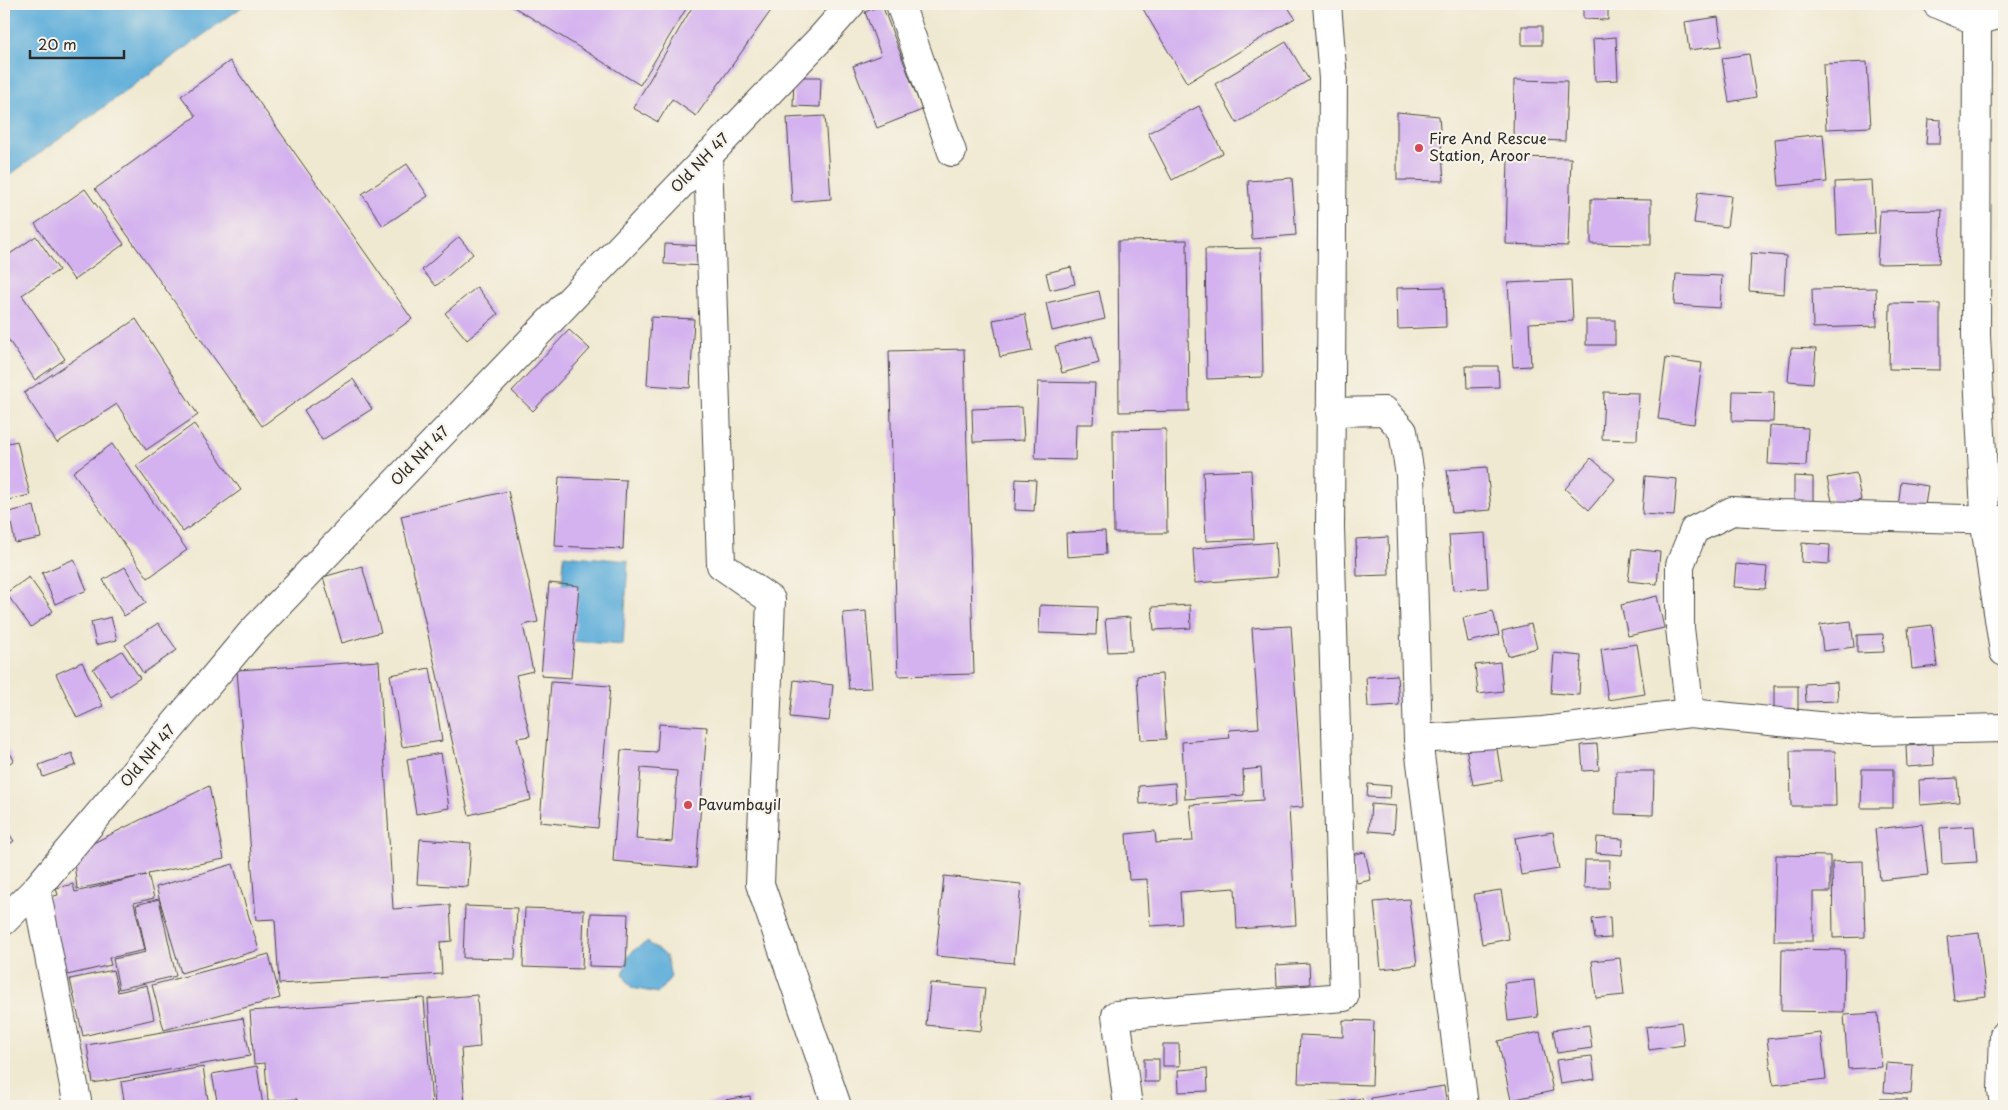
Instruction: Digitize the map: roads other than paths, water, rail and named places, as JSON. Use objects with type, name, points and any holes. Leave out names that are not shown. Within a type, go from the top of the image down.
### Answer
[{"type":"street","name":"Old NH 47","points":[[4,921],[36,889],[251,633],[821,38],[851,4]]},
{"type":"street","points":[[900,4],[952,152]]},
{"type":"street","points":[[1128,1106],[1116,1015],[1344,997],[1330,528],[1333,79],[1327,4]]},
{"type":"street","points":[[1937,4],[1977,21],[2004,13]]},
{"type":"street","points":[[1977,21],[1976,335],[1995,519],[2004,652]]},
{"type":"street","points":[[708,155],[721,565],[771,600],[760,884],[837,1106]]},
{"type":"street","points":[[1330,412],[1385,411],[1403,431],[1410,475],[1418,740],[1464,1106]]},
{"type":"street","points":[[1690,713],[1680,628],[1680,566],[1694,530],[1732,511],[1779,514],[1995,519]]},
{"type":"street","points":[[1418,740],[1543,731],[1690,713],[1870,730],[2004,728]]},
{"type":"street","points":[[36,889],[78,1106]]},
{"type":"street","points":[[2004,1035],[2002,1090],[2004,1106]]},
{"type":"water","points":[[4,4],[246,4],[4,179]]},
{"type":"water","points":[[564,555],[628,561],[623,645],[559,640]]},
{"type":"water","points":[[647,942],[666,955],[671,977],[658,993],[632,988],[623,975],[630,955]]},
{"type":"place","name":"Fire And Rescue Station, Aroor","points":[[1419,148]]},
{"type":"place","name":"Pavumbayil","points":[[688,805]]}]
